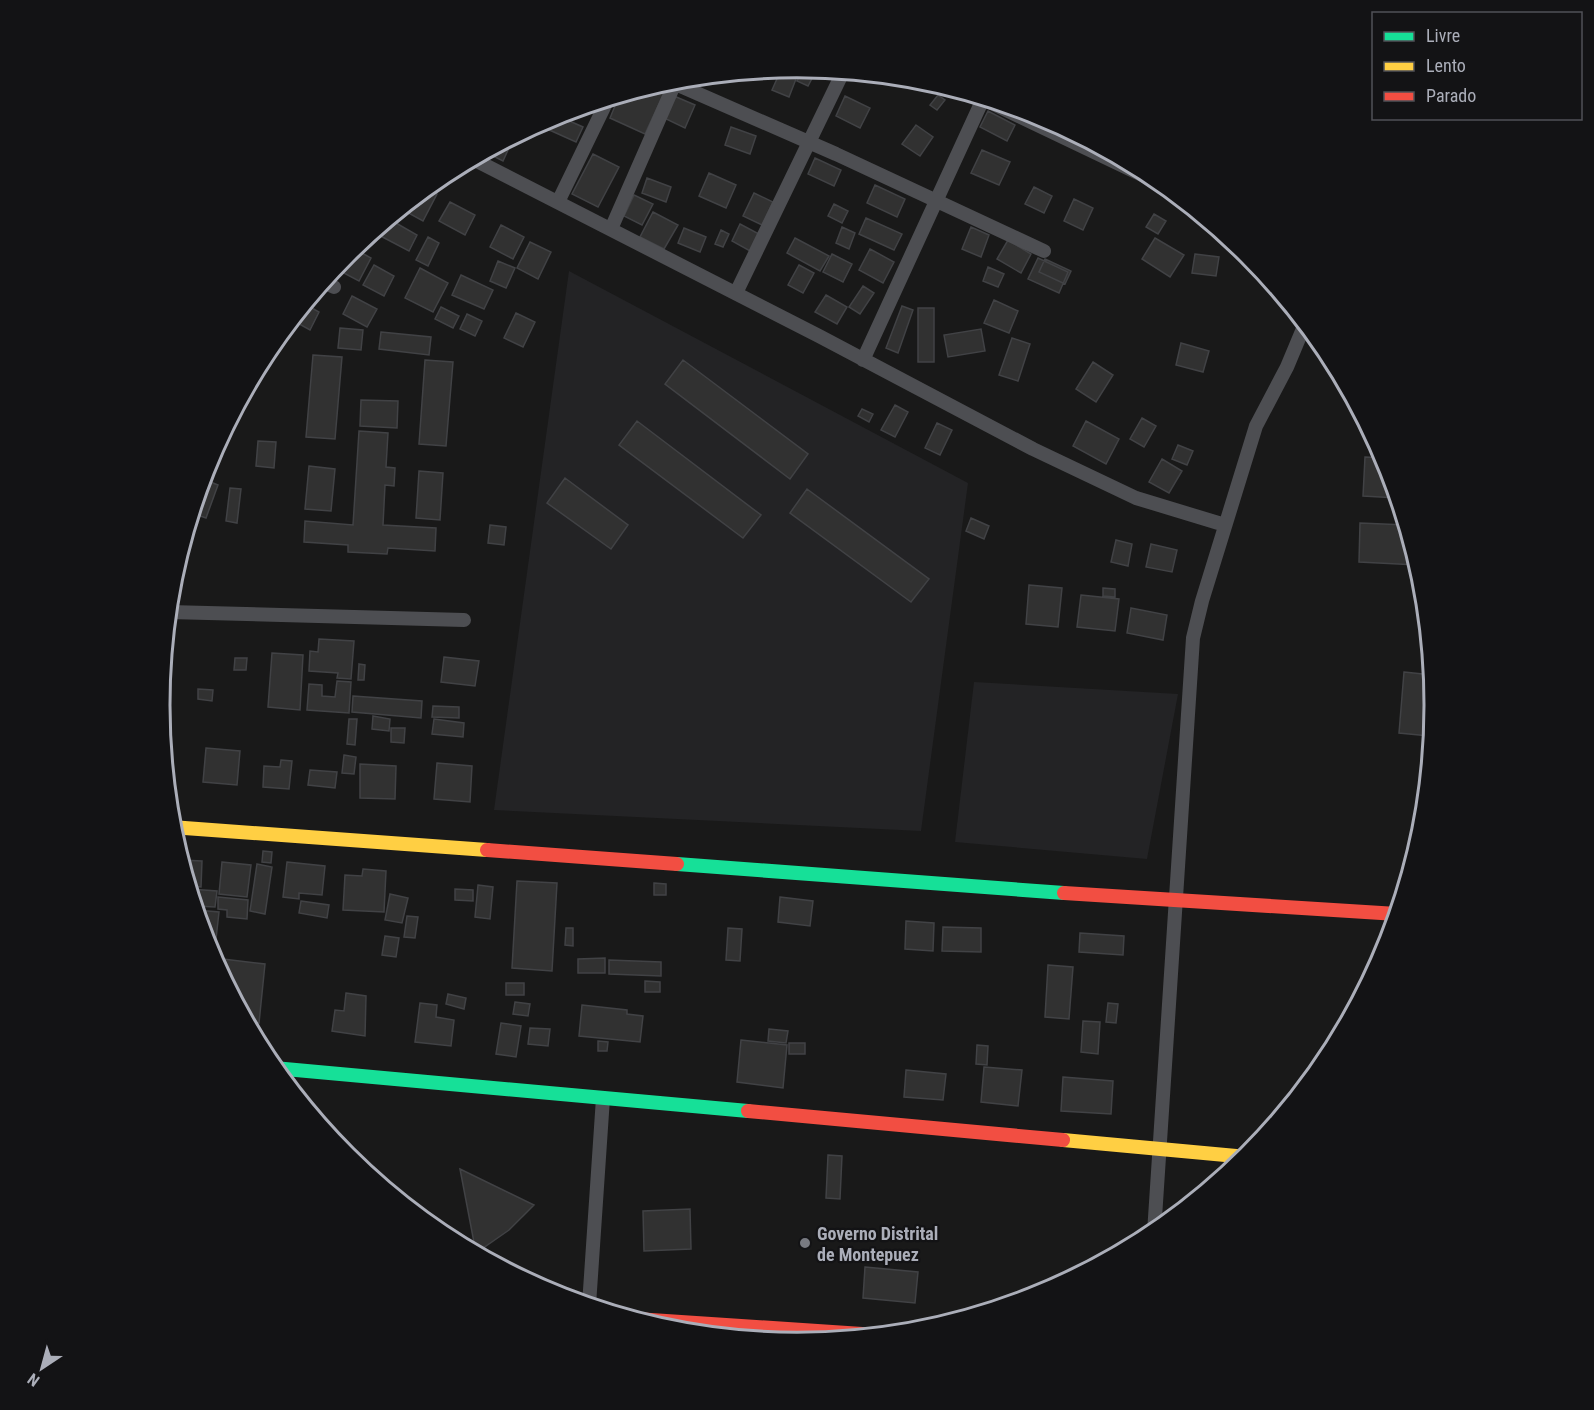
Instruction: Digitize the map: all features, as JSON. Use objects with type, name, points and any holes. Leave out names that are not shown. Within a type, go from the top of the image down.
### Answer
[{"type":"street","points":[[736,293],[840,79]]},
{"type":"street","points":[[686,88],[810,142],[1044,251]]},
{"type":"street","points":[[611,229],[668,92]]},
{"type":"street","points":[[863,360],[980,105]]},
{"type":"street","points":[[558,202],[603,108]]},
{"type":"street","points":[[482,163],[736,293],[1033,449],[1136,498],[1225,525]]},
{"type":"street","points":[[1154,1219],[1157,1150],[1193,638],[1256,426],[1287,368],[1301,333]]},
{"type":"street","points":[[177,612],[464,620]]},
{"type":"street","points":[[182,828],[1175,901],[1388,914]]},
{"type":"street","points":[[287,1069],[1157,1150],[1232,1155]]},
{"type":"street","points":[[590,1297],[603,1098]]},
{"type":"street","points":[[714,1327],[756,1331]]},
{"type":"shaded area","points":[[569,271],[968,483],[921,831],[494,810]]},
{"type":"shaded area","points":[[974,682],[1178,694],[1147,859],[955,842]]},
{"type":"building","points":[[777,78],[796,79],[789,97],[772,90]]},
{"type":"building","points":[[799,78],[812,78],[808,86],[797,81]]},
{"type":"building","points":[[664,93],[645,134],[610,118],[615,105]]},
{"type":"building","points":[[938,95],[945,100],[937,110],[930,105]]},
{"type":"building","points":[[674,96],[695,105],[685,128],[664,118]]},
{"type":"building","points":[[845,96],[870,108],[860,128],[836,116]]},
{"type":"building","points":[[988,111],[1015,125],[1007,141],[980,127]]},
{"type":"building","points":[[570,121],[583,127],[576,142],[549,130]]},
{"type":"building","points":[[916,125],[933,137],[920,156],[902,144]]},
{"type":"building","points":[[731,127],[756,136],[750,154],[725,145]]},
{"type":"building","points":[[508,149],[503,161],[494,157]]},
{"type":"building","points":[[982,150],[1010,162],[999,185],[971,173]]},
{"type":"building","points":[[593,154],[619,167],[598,207],[572,194]]},
{"type":"building","points":[[815,158],[841,170],[834,186],[808,174]]},
{"type":"building","points":[[709,173],[736,185],[726,208],[699,196]]},
{"type":"building","points":[[647,178],[671,187],[666,202],[642,193]]},
{"type":"building","points":[[875,185],[905,199],[897,217],[867,203]]},
{"type":"building","points":[[1034,187],[1052,196],[1044,213],[1025,204]]},
{"type":"building","points":[[436,193],[437,194],[423,221],[409,213]]},
{"type":"building","points":[[754,193],[773,202],[762,225],[743,216]]},
{"type":"building","points":[[634,195],[653,204],[642,225],[624,216]]},
{"type":"building","points":[[1074,199],[1093,208],[1083,230],[1064,221]]},
{"type":"building","points":[[450,202],[475,215],[465,235],[439,221]]},
{"type":"building","points":[[834,204],[848,211],[842,223],[828,216]]},
{"type":"building","points":[[653,212],[678,225],[664,249],[640,237]]},
{"type":"building","points":[[1154,214],[1166,221],[1158,234],[1146,227]]},
{"type":"building","points":[[866,218],[902,234],[894,250],[859,234]]},
{"type":"building","points":[[397,223],[417,235],[409,251],[381,236]]},
{"type":"building","points":[[740,224],[759,234],[750,251],[732,241]]},
{"type":"building","points":[[501,225],[524,237],[513,259],[490,247]]},
{"type":"building","points":[[842,227],[855,233],[849,249],[836,243]]},
{"type":"building","points":[[971,227],[989,235],[981,257],[962,249]]},
{"type":"building","points":[[684,228],[706,237],[700,252],[678,243]]},
{"type":"building","points":[[721,230],[729,234],[723,247],[715,244]]},
{"type":"building","points":[[428,237],[439,243],[428,266],[416,260]]},
{"type":"building","points":[[795,238],[829,256],[820,271],[787,253]]},
{"type":"building","points":[[1155,238],[1184,255],[1170,277],[1142,259]]},
{"type":"building","points":[[1008,240],[1031,254],[1021,273],[997,259]]},
{"type":"building","points":[[530,242],[551,252],[538,279],[517,268]]},
{"type":"building","points":[[870,249],[894,262],[883,283],[859,270]]},
{"type":"building","points":[[363,254],[371,258],[359,281],[344,273]]},
{"type":"building","points":[[832,254],[852,264],[843,282],[823,272]]},
{"type":"building","points":[[1195,254],[1219,257],[1216,276],[1192,273]]},
{"type":"building","points":[[1038,258],[1068,272],[1059,293],[1028,279]]},
{"type":"building","points":[[1045,259],[1071,271],[1065,284],[1039,272]]},
{"type":"building","points":[[498,261],[515,268],[506,288],[490,281]]},
{"type":"building","points":[[374,265],[394,276],[384,296],[363,285]]},
{"type":"building","points":[[799,265],[814,273],[803,293],[788,285]]},
{"type":"building","points":[[988,267],[1004,274],[998,287],[983,281]]},
{"type":"building","points":[[420,268],[448,283],[433,312],[405,298]]},
{"type":"building","points":[[461,275],[493,290],[484,309],[452,295]]},
{"type":"building","points":[[863,286],[874,293],[860,314],[849,307]]},
{"type":"building","points":[[826,295],[847,307],[837,324],[815,312]]},
{"type":"building","points":[[352,296],[377,309],[367,327],[343,314]]},
{"type":"building","points":[[994,300],[1018,311],[1009,333],[984,323]]},
{"type":"building","points":[[902,306],[913,310],[898,353],[886,348]]},
{"type":"building","points":[[441,307],[459,316],[453,328],[435,319]]},
{"type":"building","points":[[312,308],[319,312],[310,330],[299,324]]},
{"type":"building","points":[[918,308],[934,308],[934,362],[918,362]]},
{"type":"building","points":[[516,313],[535,322],[523,347],[504,338]]},
{"type":"building","points":[[467,314],[482,321],[475,336],[460,329]]},
{"type":"building","points":[[340,328],[363,330],[361,350],[338,348]]},
{"type":"building","points":[[981,329],[985,351],[948,357],[944,335]]},
{"type":"building","points":[[381,332],[431,337],[429,355],[379,349]]},
{"type":"building","points":[[1012,338],[1030,344],[1018,381],[999,375]]},
{"type":"building","points":[[1181,343],[1209,351],[1203,372],[1176,365]]},
{"type":"building","points":[[313,355],[342,357],[335,439],[306,437]]},
{"type":"building","points":[[425,360],[453,362],[446,446],[419,444]]},
{"type":"building","points":[[683,360],[808,454],[790,479],[665,384]]},
{"type":"building","points":[[1093,362],[1113,375],[1096,402],[1076,389]]},
{"type":"building","points":[[361,400],[398,401],[397,428],[360,426]]},
{"type":"building","points":[[895,405],[908,412],[895,437],[881,430]]},
{"type":"building","points":[[862,409],[873,414],[869,422],[858,416]]},
{"type":"building","points":[[1142,418],[1156,426],[1144,447],[1130,439]]},
{"type":"building","points":[[637,421],[761,515],[743,538],[619,445]]},
{"type":"building","points":[[1086,421],[1119,439],[1106,464],[1073,446]]},
{"type":"building","points":[[937,423],[952,430],[940,455],[925,448]]},
{"type":"building","points":[[359,431],[388,433],[386,467],[395,468],[394,486],[385,485],[383,525],[436,528],[435,551],[388,548],[387,554],[348,552],[348,545],[304,542],[305,521],[353,525]]},
{"type":"building","points":[[258,441],[276,442],[274,468],[256,466]]},
{"type":"building","points":[[1178,445],[1193,451],[1187,465],[1172,459]]},
{"type":"building","points":[[1365,457],[1372,457],[1389,498],[1363,496]]},
{"type":"building","points":[[1162,459],[1182,471],[1169,493],[1149,482]]},
{"type":"building","points":[[309,466],[335,469],[331,511],[305,509]]},
{"type":"building","points":[[419,471],[443,473],[440,520],[416,518]]},
{"type":"building","points":[[565,478],[628,525],[611,549],[547,503]]},
{"type":"building","points":[[211,482],[218,485],[206,518],[199,516]]},
{"type":"building","points":[[230,488],[241,489],[237,523],[226,521]]},
{"type":"building","points":[[807,489],[929,579],[911,602],[790,513]]},
{"type":"building","points":[[971,518],[989,526],[984,539],[966,531]]},
{"type":"building","points":[[1360,523],[1397,525],[1408,565],[1359,562]]},
{"type":"building","points":[[490,525],[506,527],[504,545],[488,543]]},
{"type":"building","points":[[1116,540],[1132,544],[1128,566],[1111,562]]},
{"type":"building","points":[[1151,544],[1177,550],[1172,572],[1146,567]]},
{"type":"building","points":[[1029,585],[1062,588],[1058,627],[1026,624]]},
{"type":"building","points":[[1103,588],[1115,589],[1115,597],[1103,596]]},
{"type":"building","points":[[1081,595],[1119,599],[1115,631],[1077,627]]},
{"type":"building","points":[[1131,608],[1167,615],[1163,640],[1127,633]]},
{"type":"building","points":[[319,639],[354,641],[351,679],[337,678],[338,673],[309,671],[310,651],[318,652]]},
{"type":"building","points":[[272,653],[303,655],[300,710],[268,707]]},
{"type":"building","points":[[444,657],[479,661],[475,686],[441,682]]},
{"type":"building","points":[[235,658],[247,658],[246,670],[234,670]]},
{"type":"building","points":[[359,664],[365,665],[364,680],[358,680]]},
{"type":"building","points":[[1404,672],[1423,674],[1423,735],[1399,733]]},
{"type":"building","points":[[337,681],[351,682],[349,713],[307,710],[309,684],[322,685],[322,696],[335,697]]},
{"type":"building","points":[[198,689],[213,690],[212,701],[198,699]]},
{"type":"building","points":[[353,696],[422,701],[421,718],[352,712]]},
{"type":"building","points":[[433,706],[459,707],[459,718],[432,717]]},
{"type":"building","points":[[373,716],[390,719],[389,731],[372,729]]},
{"type":"building","points":[[349,719],[357,719],[355,745],[347,744]]},
{"type":"building","points":[[434,719],[464,723],[463,737],[432,734]]},
{"type":"building","points":[[391,728],[405,728],[404,743],[391,742]]},
{"type":"building","points":[[206,748],[240,751],[237,785],[203,782]]},
{"type":"building","points":[[344,755],[356,757],[354,774],[342,773]]},
{"type":"building","points":[[281,760],[292,761],[289,789],[263,787],[264,766],[280,767]]},
{"type":"building","points":[[437,763],[472,766],[470,802],[434,799]]},
{"type":"building","points":[[360,764],[396,766],[395,799],[360,798]]},
{"type":"building","points":[[310,770],[337,772],[335,788],[308,785]]},
{"type":"building","points":[[263,851],[272,852],[271,863],[262,862]]},
{"type":"building","points":[[190,860],[202,861],[201,887],[197,887]]},
{"type":"building","points":[[222,862],[251,865],[247,897],[219,894]]},
{"type":"building","points":[[287,862],[325,866],[322,895],[299,893],[299,899],[283,897]]},
{"type":"building","points":[[257,864],[272,867],[265,914],[250,911]]},
{"type":"building","points":[[363,869],[386,871],[384,912],[343,910],[345,875],[362,876]]},
{"type":"building","points":[[517,881],[557,883],[552,971],[512,968]]},
{"type":"building","points":[[654,883],[666,884],[666,895],[654,895]]},
{"type":"building","points":[[478,885],[493,887],[490,919],[475,917]]},
{"type":"building","points":[[455,889],[473,890],[473,901],[455,900]]},
{"type":"building","points":[[198,890],[217,891],[215,907],[203,906]]},
{"type":"building","points":[[390,894],[408,898],[402,923],[385,920]]},
{"type":"building","points":[[218,897],[248,900],[247,919],[227,917],[227,910],[218,909]]},
{"type":"building","points":[[780,897],[813,901],[810,926],[778,922]]},
{"type":"building","points":[[301,901],[329,905],[327,918],[299,913]]},
{"type":"building","points":[[204,911],[219,912],[216,940]]},
{"type":"building","points":[[407,916],[418,917],[415,938],[404,937]]},
{"type":"building","points":[[906,921],[934,923],[933,951],[905,949]]},
{"type":"building","points":[[943,927],[981,928],[981,952],[942,951]]},
{"type":"building","points":[[566,928],[573,928],[573,946],[565,945]]},
{"type":"building","points":[[728,928],[742,929],[740,961],[726,960]]},
{"type":"building","points":[[1080,933],[1124,936],[1123,955],[1079,952]]},
{"type":"building","points":[[385,936],[399,938],[396,957],[382,955]]},
{"type":"building","points":[[605,958],[605,973],[578,973],[578,959]]},
{"type":"building","points":[[225,959],[265,964],[259,1023],[254,1018]]},
{"type":"building","points":[[609,960],[661,962],[661,976],[609,974]]},
{"type":"building","points":[[1048,965],[1073,967],[1069,1019],[1045,1017]]},
{"type":"building","points":[[645,981],[660,982],[660,992],[645,992]]},
{"type":"building","points":[[506,983],[524,983],[524,995],[506,995]]},
{"type":"building","points":[[346,993],[366,996],[365,1036],[332,1031],[335,1010],[344,1011]]},
{"type":"building","points":[[448,994],[466,998],[464,1009],[446,1004]]},
{"type":"building","points":[[515,1002],[530,1004],[528,1016],[513,1014]]},
{"type":"building","points":[[420,1003],[437,1005],[436,1017],[454,1020],[451,1046],[415,1042]]},
{"type":"building","points":[[1108,1003],[1118,1004],[1116,1023],[1106,1022]]},
{"type":"building","points":[[582,1005],[627,1010],[627,1014],[643,1016],[640,1042],[579,1036]]},
{"type":"building","points":[[1083,1021],[1100,1022],[1098,1054],[1081,1052]]},
{"type":"building","points":[[501,1023],[521,1026],[516,1057],[496,1054]]},
{"type":"building","points":[[530,1028],[550,1029],[548,1046],[528,1044]]},
{"type":"building","points":[[769,1029],[788,1031],[786,1043],[768,1041]]},
{"type":"building","points":[[741,1040],[787,1045],[783,1088],[737,1082]]},
{"type":"building","points":[[598,1041],[608,1042],[607,1051],[598,1051]]},
{"type":"building","points":[[789,1043],[805,1043],[805,1054],[789,1054]]},
{"type":"building","points":[[977,1045],[988,1046],[987,1065],[976,1064]]},
{"type":"building","points":[[984,1067],[1022,1070],[1018,1106],[981,1102]]},
{"type":"building","points":[[906,1070],[946,1074],[943,1100],[904,1097]]},
{"type":"building","points":[[1063,1077],[1113,1081],[1111,1114],[1061,1111]]},
{"type":"building","points":[[828,1155],[842,1156],[840,1199],[826,1198]]},
{"type":"building","points":[[460,1169],[534,1205],[509,1230],[483,1248],[474,1242]]},
{"type":"building","points":[[690,1209],[691,1249],[644,1251],[643,1211]]},
{"type":"building","points":[[865,1267],[918,1272],[915,1303],[863,1298]]},
{"type":"traffic: fast","points":[[677,864],[1064,893]]},
{"type":"traffic: fast","points":[[287,1069],[748,1111]]},
{"type":"traffic: slow","points":[[182,828],[487,850]]},
{"type":"traffic: slow","points":[[1063,1140],[1232,1156]]},
{"type":"traffic: jam","points":[[487,850],[677,864]]},
{"type":"traffic: jam","points":[[1064,893],[1388,913]]},
{"type":"traffic: jam","points":[[748,1111],[1063,1140]]},
{"type":"traffic: jam","points":[[690,1323],[822,1331]]},
{"type":"place","name":"Governo Distrital de Montepuez","points":[[805,1243]]}]
